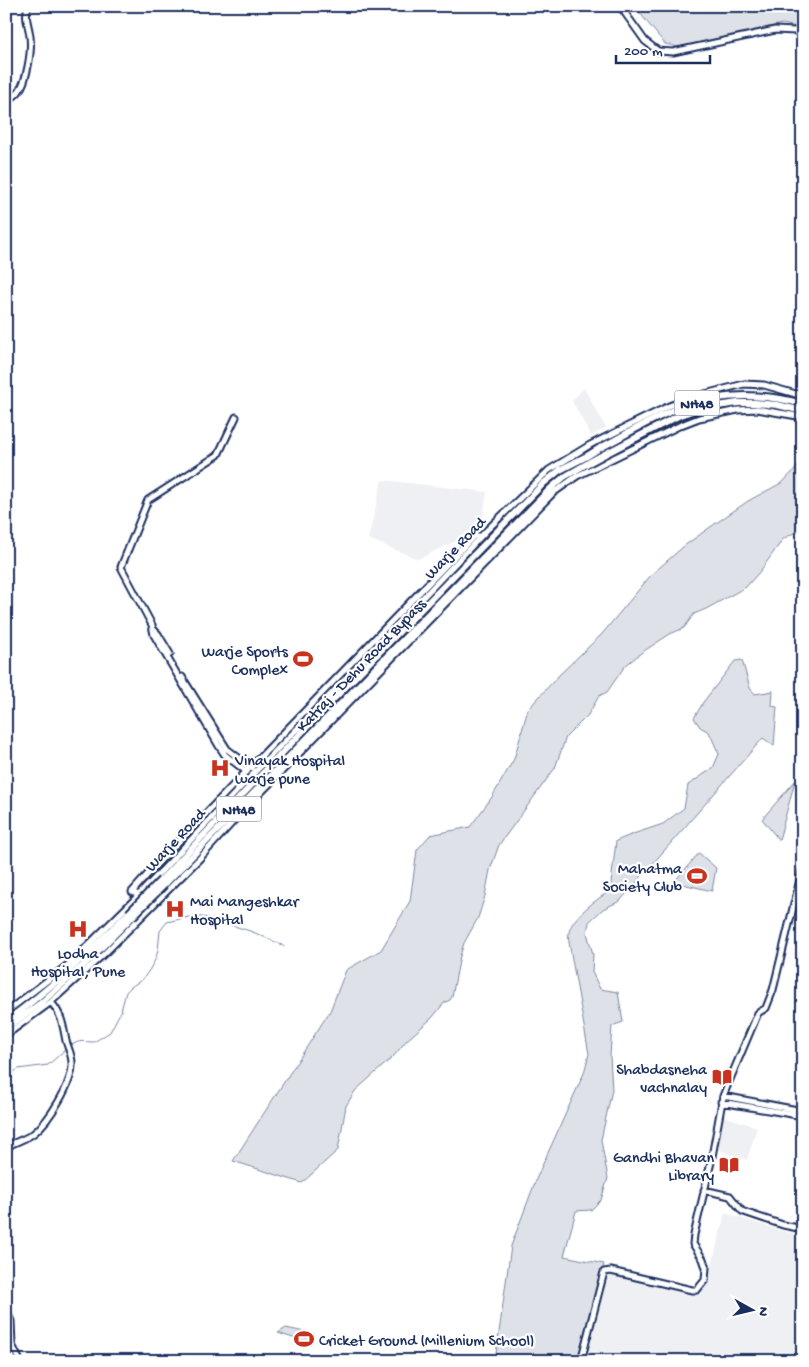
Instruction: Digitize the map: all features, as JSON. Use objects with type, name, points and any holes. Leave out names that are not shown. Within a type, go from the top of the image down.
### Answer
[{"type":"main road","name":"NH48","points":[[588,459],[639,427],[682,406],[729,396],[757,395],[771,396],[803,404]]},
{"type":"main road","name":"NH48","points":[[602,451],[678,416],[696,410],[738,403],[755,403],[777,405],[803,411]]},
{"type":"main road","name":"Katraj - Dehu Road Bypass","points":[[163,882],[307,728],[544,483],[560,470],[588,459]]},
{"type":"main road","name":"Katraj - Dehu Road Bypass","points":[[6,1020],[73,967],[129,912],[163,882],[313,732],[550,489],[588,459]]},
{"type":"main road","name":"Katraj - Dehu Road Bypass","points":[[6,1028],[41,1003],[86,963],[129,912]]},
{"type":"main road","points":[[6,1013],[14,1015]]},
{"type":"main road","points":[[6,1353],[11,1361]]},
{"type":"street","points":[[6,101],[20,90],[26,73],[31,38],[26,19],[28,6]]},
{"type":"street","points":[[620,6],[645,42],[658,50],[674,52],[776,30],[795,31],[803,34]]},
{"type":"street","name":"Warje Road","points":[[6,1013],[69,964],[129,912],[135,894],[150,882],[481,536],[549,470],[632,423],[681,401],[744,384],[764,385],[803,396]]},
{"type":"street","name":"Warje Road","points":[[6,1036],[51,1002],[141,918],[553,493],[577,476],[699,418],[738,410],[757,409],[803,417]]},
{"type":"street","points":[[236,417],[218,455],[148,500],[121,567],[155,633],[225,751],[254,773]]},
{"type":"street","points":[[589,447],[599,465]]},
{"type":"street","points":[[151,908],[135,894],[248,769],[474,536],[481,536]]},
{"type":"street","points":[[581,1361],[604,1272],[611,1271],[692,1290],[698,1290],[705,1280],[706,1268],[703,1259],[693,1244],[724,1101],[758,1013],[766,1008],[773,990],[803,867]]},
{"type":"street","points":[[150,882],[163,896]]},
{"type":"street","points":[[129,912],[141,918]]},
{"type":"street","points":[[6,1147],[28,1137],[44,1122],[66,1088],[72,1071],[72,1060],[60,1016],[51,1002]]},
{"type":"street","points":[[724,1101],[803,1111]]},
{"type":"street","points":[[724,1101],[803,1116]]},
{"type":"street","points":[[704,1190],[730,1196],[742,1211],[747,1213],[783,1225],[803,1229]]},
{"type":"street","points":[[6,1310],[11,1322],[12,1345],[20,1361]]},
{"type":"shaded area","points":[[634,6],[803,6],[803,28],[782,24],[678,47],[665,44]]},
{"type":"shaded area","points":[[584,388],[606,428],[591,436],[572,401]]},
{"type":"shaded area","points":[[803,461],[803,528],[783,539],[761,570],[746,587],[694,614],[684,628],[670,634],[625,666],[607,692],[599,696],[588,715],[566,737],[555,768],[499,845],[490,870],[478,918],[464,943],[452,997],[407,1040],[393,1057],[355,1091],[346,1106],[338,1150],[302,1183],[233,1161],[330,1011],[346,970],[381,950],[410,901],[417,850],[430,835],[470,827],[492,797],[514,759],[528,709],[560,674],[602,634],[651,575],[684,546],[709,528],[748,501],[783,482]]},
{"type":"shaded area","points":[[382,480],[487,492],[483,518],[471,534],[418,559],[368,539]]},
{"type":"shaded area","points":[[742,660],[750,688],[755,694],[773,691],[772,706],[777,707],[774,746],[763,738],[620,901],[603,909],[589,922],[587,933],[593,954],[592,972],[600,989],[618,992],[623,1022],[612,1026],[610,1056],[612,1090],[601,1140],[608,1178],[601,1200],[591,1210],[576,1211],[564,1256],[604,1264],[578,1361],[495,1361],[511,1246],[537,1177],[584,1073],[589,1054],[569,942],[571,927],[586,909],[610,891],[616,841],[663,824],[684,808],[688,785],[713,768],[719,754],[709,732],[700,727],[694,718],[704,701],[735,661]]},
{"type":"shaded area","points":[[795,781],[779,840],[762,819]]},
{"type":"shaded area","name":"Mahatma Society Club","points":[[699,853],[716,868],[712,891],[674,882]]},
{"type":"shaded area","points":[[723,1116],[757,1127],[747,1160],[716,1149]]},
{"type":"shaded area","points":[[725,1213],[782,1231],[803,1235],[803,1361],[586,1361],[608,1274],[692,1294],[699,1293],[704,1287],[710,1272]]},
{"type":"shaded area","name":"Cricket Ground (Millenium School)","points":[[286,1328],[314,1334],[311,1344],[278,1333]]},
{"type":"waterway","points":[[70,1046],[80,1042],[94,1042],[110,1032],[121,1011],[126,992],[143,979],[156,958],[160,931],[167,922],[193,916],[209,918],[253,932],[284,946]]},
{"type":"waterway","points":[[6,1086],[14,1072],[18,1069],[48,1065],[67,1048]]},
{"type":"place","name":"Warje Sports Complex","points":[[303,659]]},
{"type":"place","name":"Vinayak Hospital warje pune","points":[[220,768]]},
{"type":"place","name":"Mahatma Society Club","points":[[697,876]]},
{"type":"place","name":"Mai Mangeshkar Hospital","points":[[175,909]]},
{"type":"place","name":"Lodha Hospital, Pune","points":[[78,929]]},
{"type":"place","name":"Shabdasneha vachnalay","points":[[722,1077]]},
{"type":"place","name":"Gandhi Bhavan Library","points":[[729,1165]]},
{"type":"place","name":"Cricket Ground (Millenium School)","points":[[304,1339]]}]
